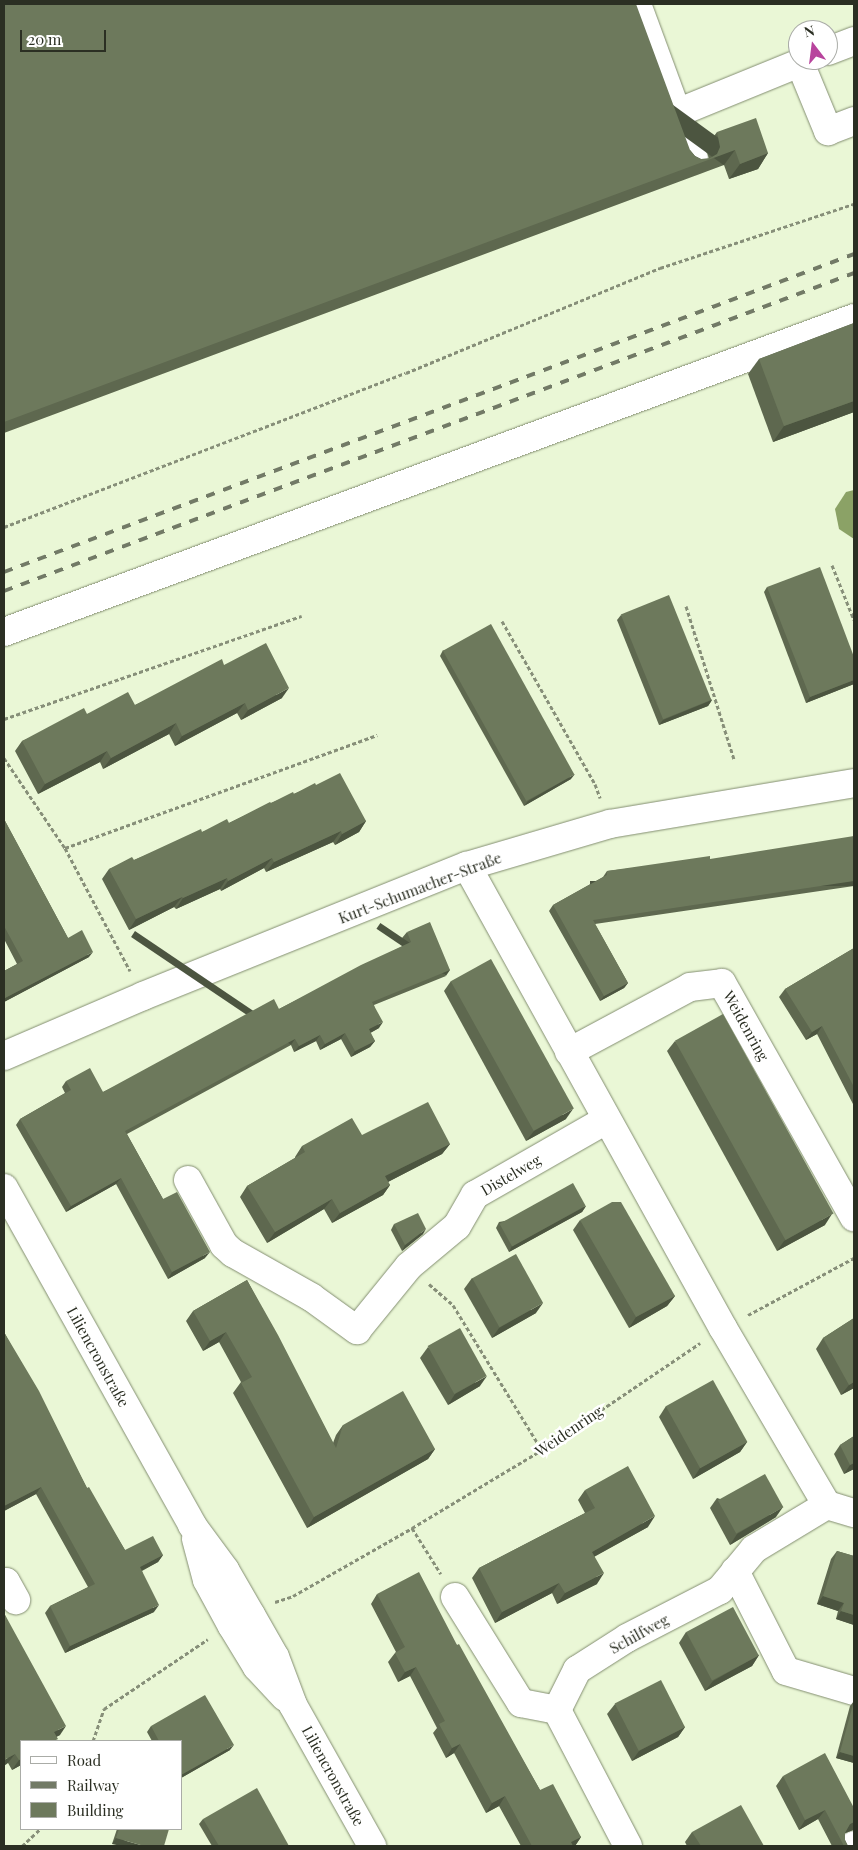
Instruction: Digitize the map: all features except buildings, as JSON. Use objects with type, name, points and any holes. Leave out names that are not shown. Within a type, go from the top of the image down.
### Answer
[{"type":"street","points":[[637,4],[694,159]]},
{"type":"street","points":[[838,48],[854,41]]},
{"type":"street","points":[[677,113],[788,68]]},
{"type":"street","points":[[807,70],[828,131],[854,120]]},
{"type":"street","points":[[4,632],[854,318]]},
{"type":"street","name":"Kurt-Schumacher-Straße","points":[[4,1056],[143,996],[467,866],[610,824],[854,783]]},
{"type":"street","points":[[467,866],[606,1120],[723,1328],[827,1505],[854,1513]]},
{"type":"street","name":"Weidenring","points":[[569,1052],[690,987],[722,983],[854,1217]]},
{"type":"street","name":"Distelweg","points":[[188,1180],[224,1245],[234,1253],[311,1297],[357,1330],[409,1266],[457,1226],[475,1195],[606,1120]]},
{"type":"street","name":"Liliencronstraße","points":[[4,1188],[192,1525],[207,1580],[232,1626],[257,1667],[293,1705],[372,1846]]},
{"type":"street","name":"Schilfweg","points":[[557,1710],[577,1670],[627,1638],[720,1590],[754,1549],[827,1505]]},
{"type":"street","points":[[735,1571],[786,1671],[854,1691]]},
{"type":"street","points":[[455,1597],[521,1703],[557,1710],[628,1846]]},
{"type":"path","points":[[4,528],[406,373],[660,268],[854,204]]},
{"type":"path","points":[[832,565],[854,620]]},
{"type":"path","points":[[686,606],[734,759]]},
{"type":"path","points":[[4,719],[302,616]]},
{"type":"path","points":[[502,621],[595,784],[610,824]]},
{"type":"path","points":[[64,848],[377,735]]},
{"type":"path","points":[[4,758],[64,848],[143,996]]},
{"type":"path","name":"Weidenring","points":[[272,1603],[293,1596],[412,1528],[542,1450],[723,1328],[854,1258]]},
{"type":"path","points":[[409,1266],[453,1305],[542,1450]]},
{"type":"path","points":[[412,1528],[455,1597]]},
{"type":"path","points":[[92,1740],[104,1709],[210,1638]]},
{"type":"path","points":[[22,1846],[39,1830]]},
{"type":"shaded area","points":[[854,490],[854,539],[839,529],[835,509],[846,492]]},
{"type":"railway","points":[[4,572],[854,254]]},
{"type":"railway","points":[[4,591],[854,273]]}]
